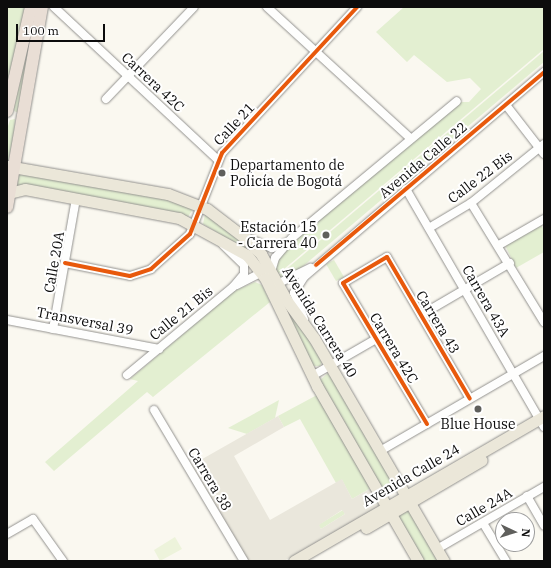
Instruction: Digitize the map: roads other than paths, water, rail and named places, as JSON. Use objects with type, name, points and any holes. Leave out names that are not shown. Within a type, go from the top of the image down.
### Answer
[{"type":"highway","points":[[23,116],[7,112],[31,7]]},
{"type":"highway","points":[[7,206],[11,166],[23,116],[42,7]]},
{"type":"main road","name":"Avenida Carrera 40","points":[[11,166],[156,191],[202,206],[241,234],[256,248],[312,376],[418,561]]},
{"type":"main road","name":"Avenida Carrera 40","points":[[9,193],[25,189],[153,212],[197,226],[239,249],[267,272],[278,284],[310,331],[444,561]]},
{"type":"main road","name":"Avenida Calle 24","points":[[294,561],[389,510],[543,422]]},
{"type":"main road","name":"Avenida Calle 24","points":[[308,561],[389,510]]},
{"type":"street","name":"Carrera 42C","points":[[54,7],[217,159]]},
{"type":"street","points":[[106,99],[194,7]]},
{"type":"street","points":[[267,7],[314,52],[410,138]]},
{"type":"street","name":"Calle 21","points":[[65,263],[130,276],[151,269],[189,236],[197,226],[217,159],[357,7]]},
{"type":"street","name":"Avenida Calle 22","points":[[310,331],[294,291],[316,265],[544,72]]},
{"type":"street","name":"Avenida Calle 22","points":[[267,272],[275,258],[292,238],[410,138],[457,101]]},
{"type":"street","points":[[506,105],[542,149]]},
{"type":"street","name":"Calle 22 Bis","points":[[429,228],[471,203],[542,149]]},
{"type":"street","name":"Carrera 43A","points":[[406,189],[513,374],[543,422]]},
{"type":"street","name":"Calle 20A","points":[[53,329],[76,199]]},
{"type":"street","points":[[471,203],[499,244],[544,322]]},
{"type":"street","points":[[499,244],[544,220]]},
{"type":"street","name":"Calle 21 Bis","points":[[127,375],[233,288],[245,273],[244,264],[197,226]]},
{"type":"street","name":"Avenida Calle 22","points":[[241,234],[272,248],[292,238]]},
{"type":"street","name":"Carrera 43","points":[[343,283],[387,257],[470,399]]},
{"type":"street","points":[[421,315],[510,263]]},
{"type":"street","name":"Avenida Calle 22","points":[[278,284],[316,265]]},
{"type":"street","name":"Calle 21 Bis","points":[[233,288],[267,272]]},
{"type":"street","name":"Carrera 42C","points":[[343,283],[426,424]]},
{"type":"street","name":"Transversal 39","points":[[7,320],[159,349]]},
{"type":"street","points":[[312,376],[376,339]]},
{"type":"street","points":[[380,451],[544,356]]},
{"type":"street","name":"Carrera 38","points":[[154,410],[244,561]]},
{"type":"street","name":"Calle 24A","points":[[437,549],[544,487]]},
{"type":"street","points":[[528,496],[544,525]]},
{"type":"street","points":[[7,534],[29,518],[34,521],[63,561]]},
{"type":"street","points":[[482,523],[506,561]]},
{"type":"place","name":"Departamento de Policía de Bogotá","points":[[222,173]]},
{"type":"place","name":"Estación 15 - Carrera 40","points":[[326,235]]},
{"type":"place","name":"Blue House","points":[[478,409]]}]
